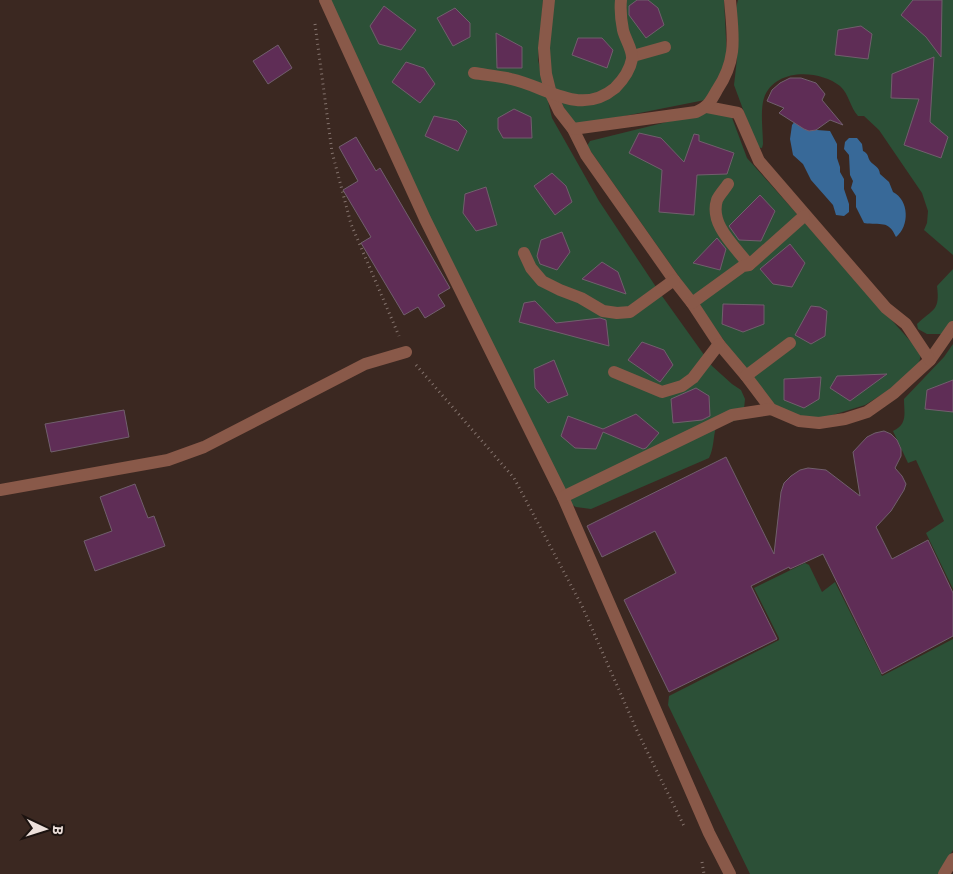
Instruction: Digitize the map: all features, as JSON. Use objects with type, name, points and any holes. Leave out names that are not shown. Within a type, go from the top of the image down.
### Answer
[{"type":"street","points":[[325,0],[425,219],[563,497],[705,824],[730,874]]},
{"type":"street","points":[[549,0],[544,48],[546,74],[551,94],[559,111],[573,129],[586,155],[692,303],[719,344],[771,409],[799,421],[819,423],[845,419],[867,412],[894,393],[930,360],[953,327]]},
{"type":"street","points":[[474,73],[512,79],[551,94],[589,101],[605,96],[620,83],[630,68],[633,56],[623,31],[620,11],[621,0]]},
{"type":"street","points":[[573,129],[696,112],[706,107],[727,76],[734,48],[730,0]]},
{"type":"street","points":[[633,56],[666,47]]},
{"type":"street","points":[[706,107],[738,113],[759,161],[886,308],[906,324],[930,360]]},
{"type":"street","points":[[728,184],[717,199],[715,214],[720,228],[749,265]]},
{"type":"street","points":[[692,303],[743,266],[749,265],[804,216]]},
{"type":"street","points":[[524,253],[531,268],[542,280],[560,290],[581,298],[603,311],[630,312],[674,280]]},
{"type":"street","points":[[614,372],[662,392],[682,386],[694,378],[719,344]]},
{"type":"street","points":[[746,376],[790,344]]},
{"type":"street","points":[[0,490],[168,460],[204,447],[365,364],[406,352]]},
{"type":"street","points":[[563,497],[732,415],[771,409]]},
{"type":"street","points":[[944,874],[953,859]]},
{"type":"path","points":[[315,24],[332,152],[351,224],[406,352],[514,478],[582,606],[638,733],[685,829]]},
{"type":"path","points":[[698,855],[704,874]]},
{"type":"green space","points":[[329,0],[543,0],[538,60],[552,118],[599,201],[662,296],[712,366],[741,390],[745,399],[744,409],[737,420],[716,427],[709,458],[591,509],[576,507],[567,502],[428,217]]},
{"type":"green space","points":[[552,0],[724,0],[727,58],[717,86],[705,100],[579,125],[575,124],[553,91],[546,48]]},
{"type":"green space","points":[[738,0],[953,0],[953,255],[924,230],[928,211],[922,193],[879,130],[864,116],[858,116],[843,89],[831,80],[821,76],[798,74],[777,81],[769,88],[763,103],[763,144],[762,148],[757,147],[734,85],[737,59],[736,8]]},
{"type":"green space","points":[[707,112],[731,115],[747,158],[921,353],[919,364],[889,390],[865,405],[823,418],[807,418],[772,407],[587,146],[590,141]]},
{"type":"green space","points":[[953,269],[953,322],[946,334],[927,334],[918,329],[917,324],[935,308],[938,300],[937,286]]},
{"type":"green space","points":[[953,344],[953,589],[926,533],[944,521],[916,460],[908,463],[893,431],[903,421],[904,399],[944,357]]},
{"type":"green space","points":[[805,563],[809,565],[822,592],[835,582],[882,676],[953,639],[953,850],[938,874],[750,874],[668,705],[669,696],[779,640],[754,588]]},
{"type":"water","points":[[796,120],[804,129],[830,131],[837,144],[837,158],[849,204],[849,212],[844,216],[836,215],[833,205],[811,180],[803,164],[793,155],[790,139],[792,125]]},
{"type":"water","points":[[849,138],[857,138],[862,144],[863,151],[880,174],[889,182],[893,192],[905,207],[904,226],[896,237],[887,225],[864,223],[856,207],[856,196],[851,188],[853,181],[850,175],[849,155],[844,149],[845,142]]},
{"type":"building","points":[[637,0],[648,0],[658,8],[664,25],[646,38],[629,15],[629,6]]},
{"type":"building","points":[[913,0],[942,0],[941,57],[926,37],[901,15]]},
{"type":"building","points":[[384,6],[416,30],[401,50],[379,44],[370,26]]},
{"type":"building","points":[[455,8],[470,23],[470,37],[453,46],[437,18]]},
{"type":"building","points":[[861,26],[872,34],[868,59],[835,55],[838,30]]},
{"type":"building","points":[[496,33],[522,47],[522,68],[497,68]]},
{"type":"building","points":[[578,38],[602,38],[613,50],[607,68],[572,55]]},
{"type":"building","points":[[278,45],[292,68],[268,84],[253,61]]},
{"type":"building","points":[[934,57],[930,122],[948,137],[941,158],[904,145],[919,99],[891,98],[892,74]]},
{"type":"building","points":[[406,62],[424,68],[435,84],[420,103],[392,82]]},
{"type":"building","points":[[790,78],[801,78],[816,83],[825,94],[822,100],[843,125],[830,120],[816,130],[809,131],[779,113],[784,108],[767,101],[772,90]]},
{"type":"building","points":[[514,109],[531,117],[532,138],[503,138],[498,129],[498,118]]},
{"type":"building","points":[[434,116],[457,121],[467,131],[458,151],[425,136]]},
{"type":"building","points":[[639,133],[661,138],[684,162],[694,134],[699,135],[699,141],[734,153],[727,174],[697,175],[694,215],[659,212],[662,170],[629,153]]},
{"type":"building","points":[[356,137],[376,171],[380,168],[450,288],[438,295],[445,306],[425,318],[418,307],[404,315],[361,243],[371,237],[343,190],[358,181],[339,147]]},
{"type":"building","points":[[552,173],[566,186],[572,202],[555,215],[534,186]]},
{"type":"building","points":[[486,187],[497,225],[476,231],[463,213],[465,194]]},
{"type":"building","points":[[760,195],[775,211],[761,241],[739,240],[729,226]]},
{"type":"building","points":[[562,232],[570,252],[557,270],[540,264],[537,256],[541,240]]},
{"type":"building","points":[[717,238],[726,249],[720,270],[693,263]]},
{"type":"building","points":[[790,244],[805,263],[792,287],[773,284],[760,269]]},
{"type":"building","points":[[602,262],[618,272],[626,294],[582,279]]},
{"type":"building","points":[[535,301],[556,323],[600,318],[606,320],[609,346],[519,322],[524,303]]},
{"type":"building","points":[[723,304],[764,305],[764,324],[743,332],[722,324]]},
{"type":"building","points":[[811,306],[820,307],[827,311],[825,336],[811,344],[795,335]]},
{"type":"building","points":[[642,342],[664,350],[673,365],[660,382],[628,360]]},
{"type":"building","points":[[554,360],[568,395],[548,403],[535,388],[534,369]]},
{"type":"building","points":[[887,374],[850,401],[830,388],[837,376]]},
{"type":"building","points":[[821,377],[819,399],[804,408],[784,400],[784,379]]},
{"type":"building","points":[[953,380],[953,412],[925,409],[927,390]]},
{"type":"building","points":[[696,388],[709,396],[710,416],[702,420],[673,423],[671,399]]},
{"type":"building","points":[[124,410],[129,437],[51,452],[45,424]]},
{"type":"building","points":[[636,414],[659,433],[643,449],[603,432],[596,449],[575,448],[561,436],[568,416],[603,429]]},
{"type":"building","points":[[884,431],[891,434],[897,440],[901,449],[901,456],[895,468],[906,484],[891,511],[876,527],[892,559],[928,540],[953,593],[953,636],[882,674],[823,554],[790,569],[789,567],[751,586],[777,639],[669,692],[624,600],[676,573],[655,531],[602,557],[587,526],[726,457],[774,554],[781,492],[784,483],[800,470],[808,468],[826,470],[860,496],[853,452],[867,437]]},
{"type":"building","points":[[135,484],[148,518],[154,516],[165,546],[95,571],[84,541],[112,531],[100,497]]}]
